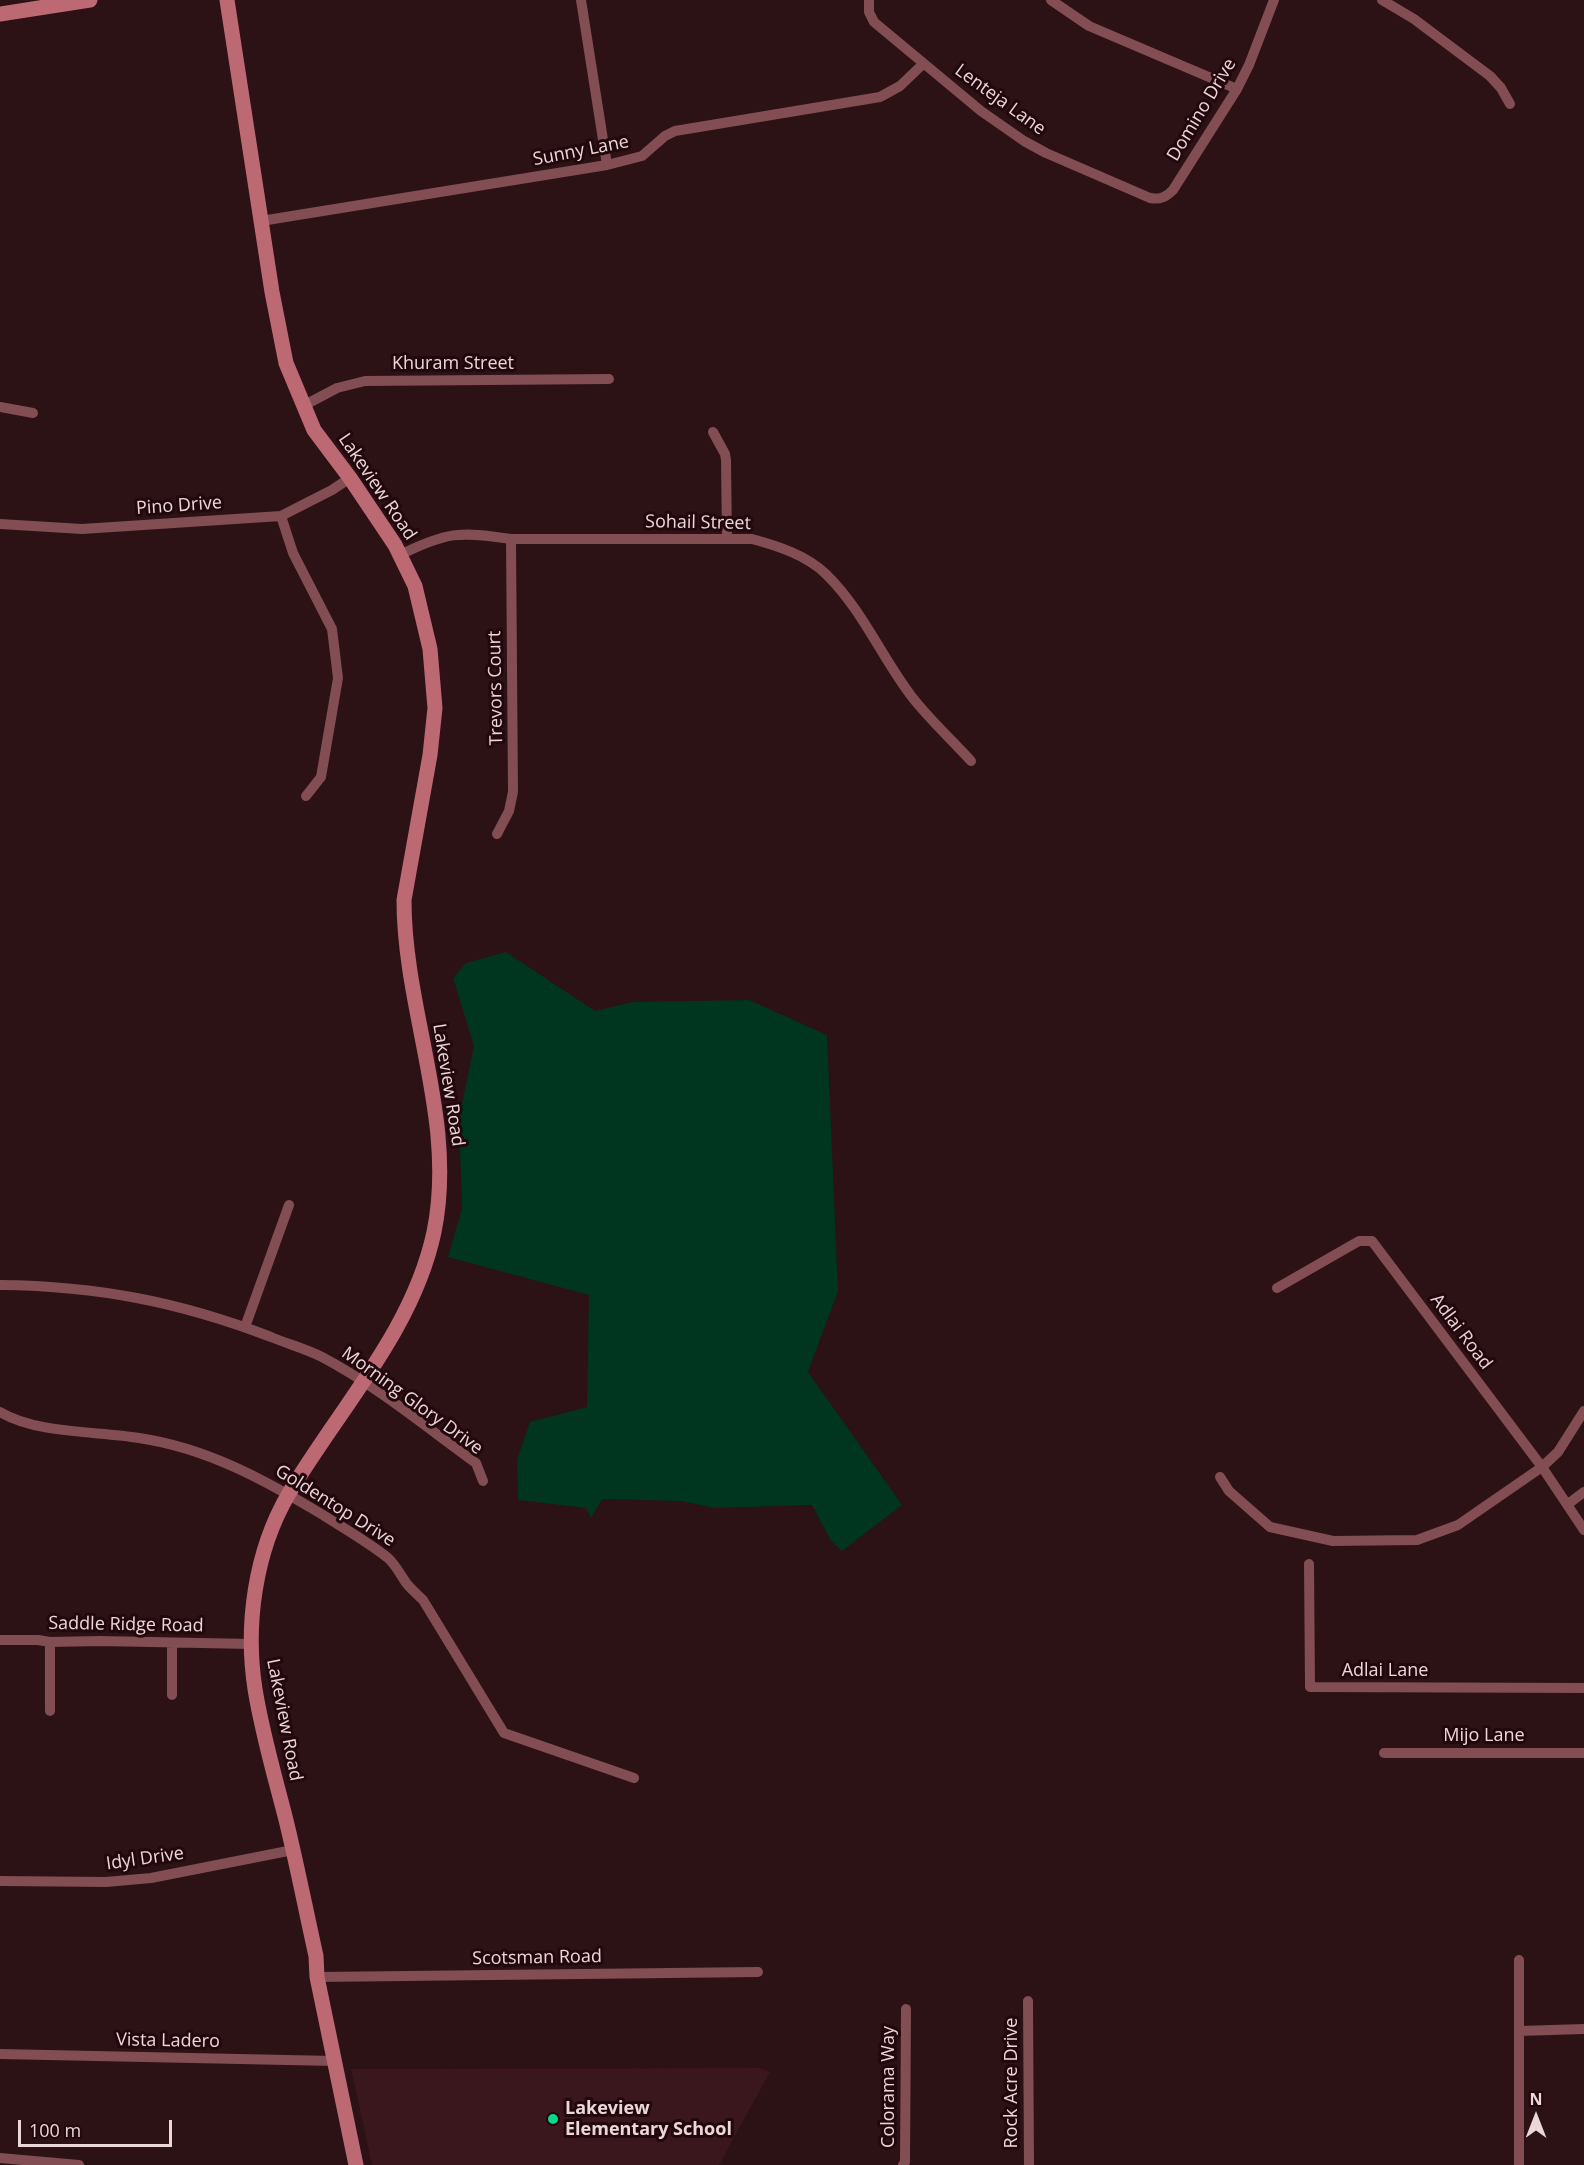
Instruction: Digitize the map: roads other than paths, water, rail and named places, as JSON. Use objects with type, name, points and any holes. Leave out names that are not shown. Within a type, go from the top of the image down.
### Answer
[{"type":"street","points":[[0,14],[90,0]]},
{"type":"street","name":"Lakeview Road","points":[[227,0],[280,341],[286,363],[314,430],[395,545],[415,586],[430,649],[435,708],[430,755],[404,900],[404,924],[416,1007],[436,1114],[440,1159],[434,1234],[417,1284],[395,1330],[288,1494],[271,1527],[258,1574],[251,1644],[255,1689],[316,1956],[316,1977],[356,2165]]},
{"type":"street","points":[[581,0],[607,165]]},
{"type":"street","name":"Lenteja Lane","points":[[870,0],[869,12],[874,22],[991,119],[1030,145],[1150,198],[1164,197]]},
{"type":"street","points":[[1051,0],[1089,26],[1237,89]]},
{"type":"street","name":"Domino Drive","points":[[1164,197],[1176,185],[1237,89],[1249,65],[1274,0]]},
{"type":"street","points":[[1382,0],[1414,18],[1490,76],[1501,88],[1510,104]]},
{"type":"street","name":"Sunny Lane","points":[[261,221],[638,158],[665,136],[675,131],[880,97],[900,86],[923,64]]},
{"type":"street","name":"Khuram Street","points":[[303,406],[337,388],[364,381],[609,379]]},
{"type":"street","points":[[0,407],[33,413]]},
{"type":"street","points":[[712,432],[726,460],[727,539]]},
{"type":"street","name":"Pino Drive","points":[[0,524],[82,529],[281,516],[332,490],[350,478]]},
{"type":"street","points":[[281,516],[293,553],[332,629],[338,678],[321,777],[306,796]]},
{"type":"street","name":"Sohail Street","points":[[400,555],[430,540],[453,534],[476,534],[511,539],[752,539],[773,544],[798,554],[825,573],[846,598],[913,698],[971,761]]},
{"type":"street","name":"Trevors Court","points":[[496,834],[509,811],[513,792],[511,539]]},
{"type":"street","points":[[244,1327],[288,1205]]},
{"type":"street","name":"Adlai Road","points":[[1277,1288],[1359,1241],[1372,1241],[1542,1467],[1584,1530]]},
{"type":"street","name":"Morning Glory Drive","points":[[0,1285],[52,1286],[115,1293],[178,1306],[244,1327],[321,1357],[362,1382],[476,1463],[483,1481]]},
{"type":"street","points":[[1220,1478],[1229,1491],[1270,1527],[1333,1540],[1417,1540],[1458,1525],[1542,1467],[1558,1452],[1584,1411]]},
{"type":"street","name":"Goldentop Drive","points":[[0,1412],[30,1425],[166,1443],[220,1460],[288,1494],[390,1559],[407,1584],[423,1600],[504,1733],[634,1778]]},
{"type":"street","points":[[1568,1504],[1584,1492]]},
{"type":"street","name":"Adlai Lane","points":[[1309,1564],[1310,1687],[1584,1688]]},
{"type":"street","name":"Saddle Ridge Road","points":[[0,1640],[251,1644]]},
{"type":"street","points":[[50,1642],[50,1711]]},
{"type":"street","points":[[172,1643],[172,1695]]},
{"type":"street","name":"Mijo Lane","points":[[1384,1753],[1584,1753]]},
{"type":"street","name":"Idyl Drive","points":[[0,1881],[106,1882],[151,1878],[293,1850]]},
{"type":"street","points":[[1519,1960],[1519,2165]]},
{"type":"street","name":"Scotsman Road","points":[[316,1977],[758,1972]]},
{"type":"street","name":"Rock Acre Drive","points":[[1028,2001],[1029,2165]]},
{"type":"street","name":"Colorama Way","points":[[903,2165],[905,2162],[906,2009]]},
{"type":"street","points":[[1519,2031],[1584,2029]]},
{"type":"street","name":"Vista Ladero","points":[[0,2054],[335,2061]]},
{"type":"street","points":[[0,2158],[79,2165]]},
{"type":"place","name":"Lakeview Elementary School","points":[[553,2119]]}]
